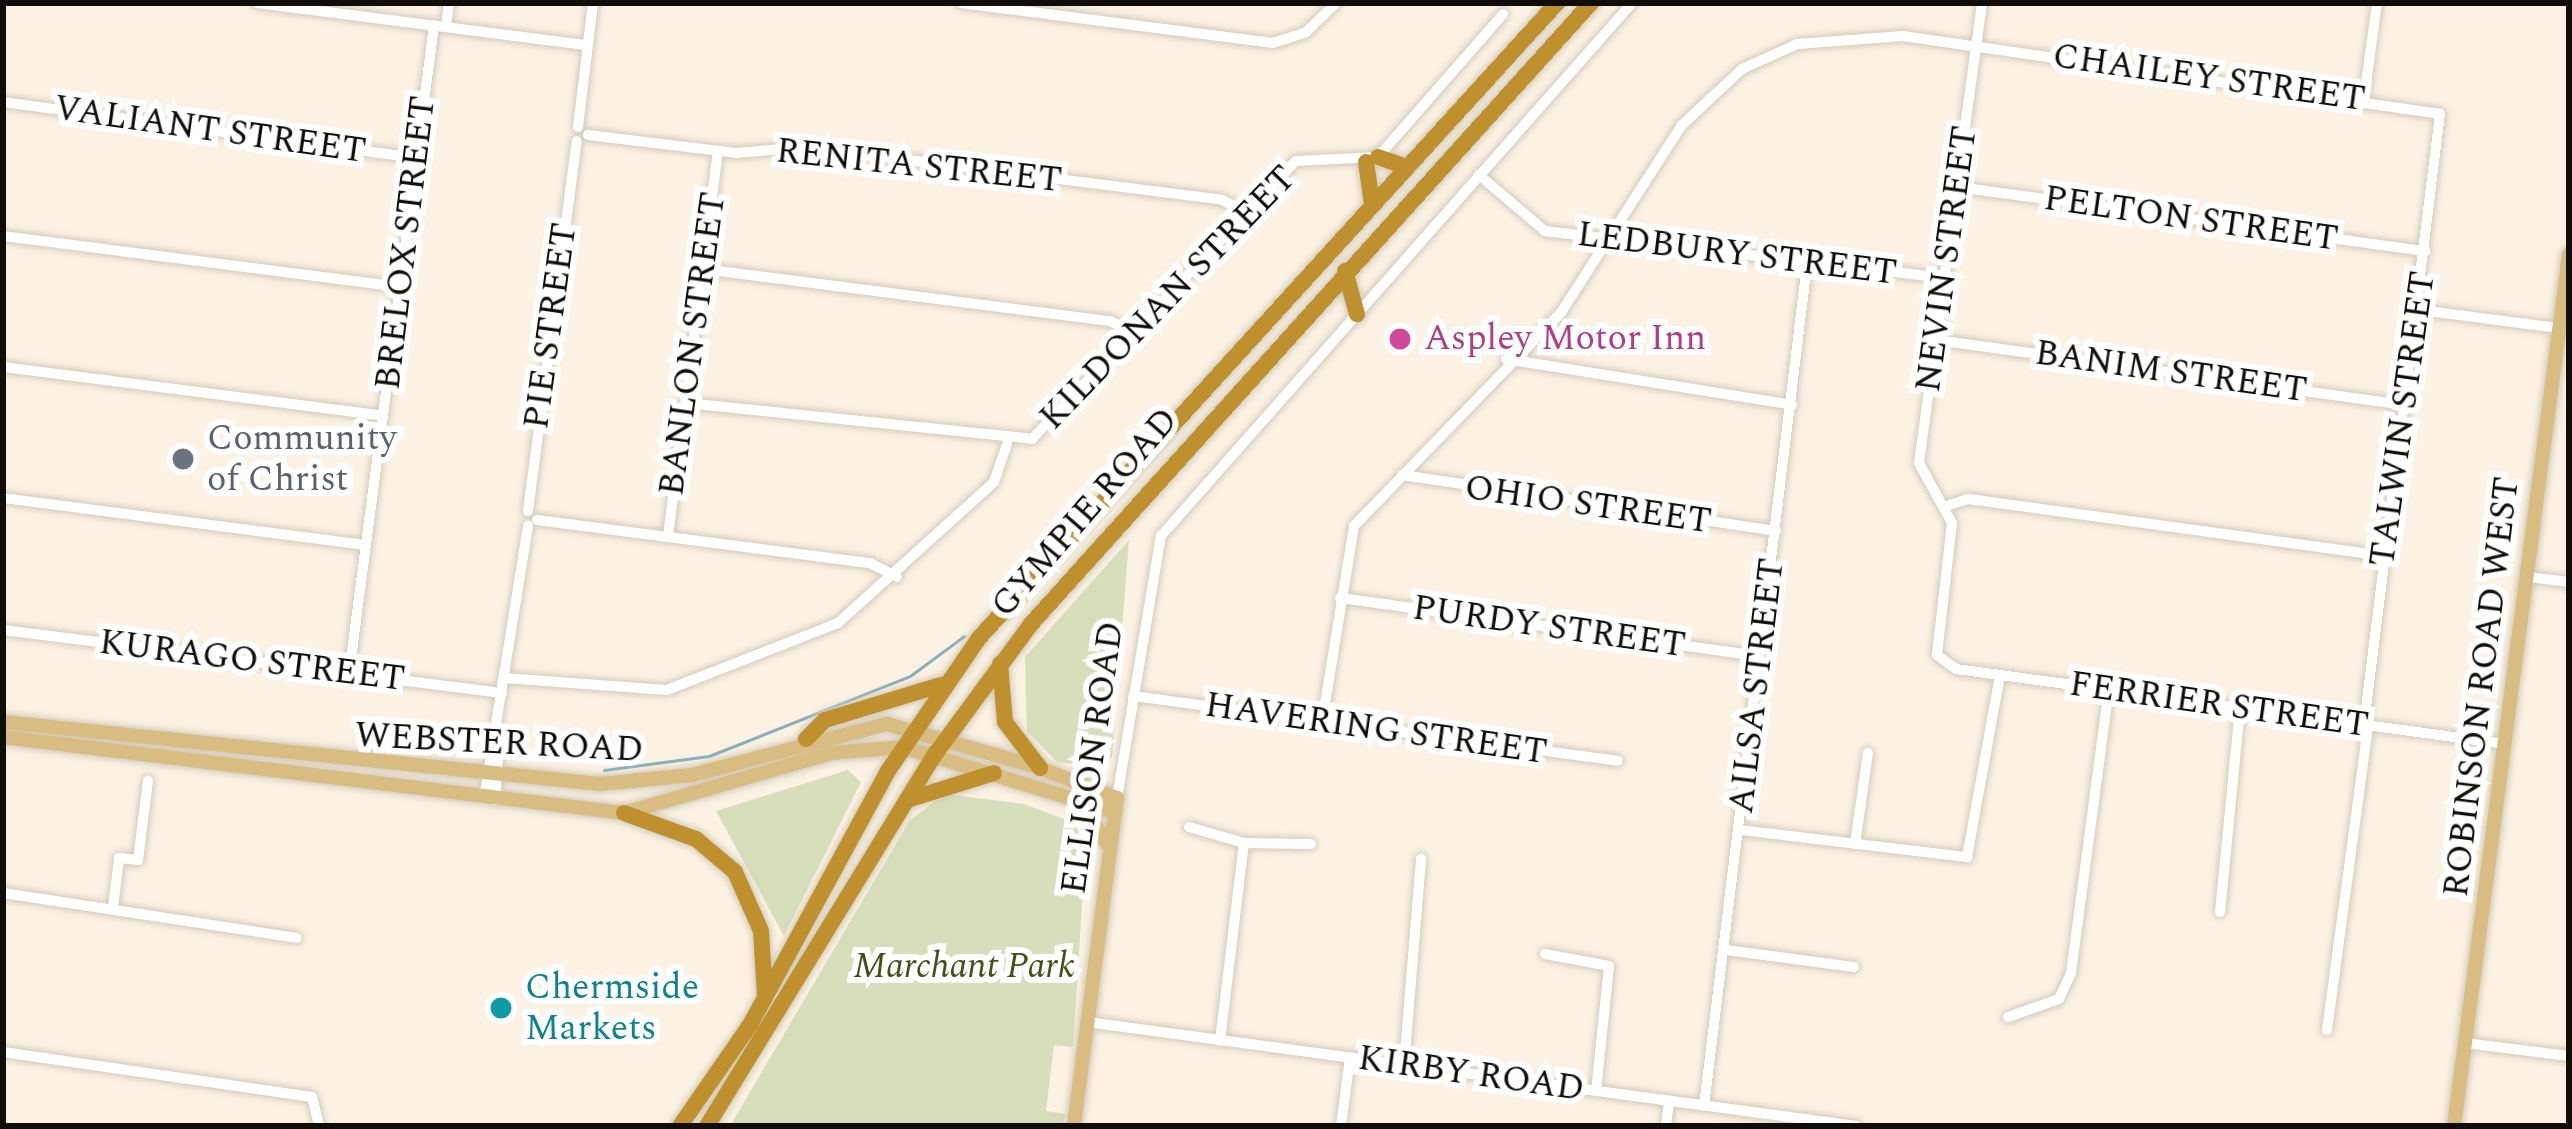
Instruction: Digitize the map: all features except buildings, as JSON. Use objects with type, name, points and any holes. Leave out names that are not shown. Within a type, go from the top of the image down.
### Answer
[{"type":"highway","name":"GYMPIE ROAD","points":[[680,1126],[765,998],[903,747],[948,682],[1557,3]]},
{"type":"highway","name":"GYMPIE ROAD","points":[[707,1126],[906,800],[1000,664],[1345,271],[1591,3]]},
{"type":"highway","points":[[1372,204],[1372,159],[1407,166]]},
{"type":"highway","points":[[1345,271],[1357,314]]},
{"type":"highway","points":[[1000,664],[1005,722],[1040,768]]},
{"type":"highway","points":[[806,739],[825,720],[948,682]]},
{"type":"highway","points":[[906,800],[994,773]]},
{"type":"highway","points":[[624,813],[696,839],[735,872],[761,931],[765,998]]},
{"type":"main road","name":"ROBINSON ROAD WEST","points":[[2454,1126],[2527,577],[2562,365],[2559,328],[2569,255]]},
{"type":"main road","name":"WEBSTER ROAD","points":[[3,722],[492,777],[674,779],[806,739],[915,728],[1040,768],[1116,805]]},
{"type":"main road","name":"WEBSTER ROAD","points":[[3,737],[624,813],[832,753],[903,747],[936,753],[1083,806],[1116,805]]},
{"type":"main road","name":"ELLISON ROAD","points":[[1074,1126],[1116,805]]},
{"type":"main road","points":[[1083,806],[1109,848]]},
{"type":"street","points":[[256,3],[587,45]]},
{"type":"street","name":"BRELOX STREET","points":[[349,674],[417,158],[440,27],[449,3]]},
{"type":"street","name":"PIE STREET","points":[[489,799],[531,519],[581,135],[593,3]]},
{"type":"street","points":[[961,3],[1273,43],[1306,32],[1336,3]]},
{"type":"street","name":"GYMPIE ROAD","points":[[1157,543],[1631,3]]},
{"type":"street","name":"NEVIN STREET","points":[[1946,506],[1919,463],[1982,3]]},
{"type":"street","points":[[2364,98],[2377,3]]},
{"type":"street","points":[[1372,159],[1503,14]]},
{"type":"street","name":"CHAILEY STREET","points":[[1322,722],[1348,538],[1506,359],[1562,311],[1681,126],[1742,69],[1796,44],[1903,36],[2364,98],[2440,114]]},
{"type":"street","name":"VALIANT STREET","points":[[3,101],[417,158]]},
{"type":"street","name":"TALWIN STREET","points":[[2327,1030],[2420,310],[2440,114]]},
{"type":"street","name":"RENITA STREET","points":[[581,135],[718,152],[805,147],[1222,200],[1247,213]]},
{"type":"street","name":"BANLON STREET","points":[[668,536],[718,152]]},
{"type":"street","name":"KILDONAN STREET","points":[[504,678],[623,693],[682,687],[849,617],[897,577],[998,477],[1007,444],[1042,432],[1300,158],[1372,159]]},
{"type":"street","name":"LEDBURY STREET","points":[[1479,175],[1539,229],[1944,278]]},
{"type":"street","name":"PELTON STREET","points":[[1957,187],[2426,251]]},
{"type":"street","points":[[3,236],[400,287]]},
{"type":"street","name":"AILSA STREET","points":[[1704,1106],[1808,265]]},
{"type":"street","points":[[703,269],[1110,321],[1134,334]]},
{"type":"street","points":[[2420,310],[2559,328]]},
{"type":"street","name":"BANIM STREET","points":[[1936,340],[2406,405]]},
{"type":"street","points":[[1506,359],[1792,405]]},
{"type":"street","points":[[3,367],[383,416]]},
{"type":"street","points":[[686,403],[1007,444]]},
{"type":"street","name":"OHIO STREET","points":[[1402,475],[1776,531]]},
{"type":"street","points":[[3,498],[366,545]]},
{"type":"street","points":[[1946,506],[1968,499],[2385,556]]},
{"type":"street","name":"FERRIER STREET","points":[[1946,506],[1937,655],[2000,675],[2506,744]]},
{"type":"street","points":[[531,519],[871,563],[897,577]]},
{"type":"street","name":"ELLISON ROAD","points":[[1116,805],[1157,543]]},
{"type":"street","points":[[2527,577],[2569,582]]},
{"type":"street","name":"PURDY STREET","points":[[1340,598],[1759,656]]},
{"type":"street","name":"KURAGO STREET","points":[[3,629],[502,693]]},
{"type":"street","points":[[1740,830],[1954,859],[1975,850],[2000,675]]},
{"type":"street","points":[[2008,1017],[2059,999],[2072,973],[2109,690]]},
{"type":"street","name":"HAVERING STREET","points":[[1133,697],[1618,761]]},
{"type":"street","points":[[2220,912],[2240,708]]},
{"type":"street","points":[[1856,844],[1868,753]]},
{"type":"street","points":[[138,860],[148,782]]},
{"type":"street","points":[[1190,826],[1244,843],[1311,844]]},
{"type":"street","points":[[1220,1041],[1244,843]]},
{"type":"street","points":[[113,908],[119,858],[153,862]]},
{"type":"street","points":[[1404,1066],[1421,859]]},
{"type":"street","points":[[3,893],[296,938]]},
{"type":"street","points":[[1726,950],[1854,967]]},
{"type":"street","points":[[1545,954],[1609,966],[1596,1091]]},
{"type":"street","name":"KIRBY ROAD","points":[[1087,1022],[1856,1126]]},
{"type":"street","points":[[2464,1043],[2569,1056]]},
{"type":"street","points":[[3,1052],[320,1102],[319,1126]]},
{"type":"street","points":[[1341,1126],[1350,1058]]},
{"type":"street","points":[[1666,1126],[1670,1101]]},
{"type":"green space","points":[[1129,540],[1112,757],[1100,767],[1057,762],[1027,731],[1025,657]]},
{"type":"green space","points":[[848,770],[861,782],[784,936],[716,811]]},
{"type":"green space","name":"Marchant Park","points":[[945,794],[1024,804],[1072,822],[1086,842],[1073,1047],[1054,1045],[1046,1111],[1065,1114],[1063,1126],[730,1126],[910,820]]},
{"type":"waterway","points":[[604,770],[709,756],[910,676],[964,636]]},
{"type":"place","name":"Aspley Motor Inn","points":[[1400,339]]},
{"type":"place","name":"Community of Christ","points":[[183,459]]},
{"type":"place","name":"Chermside Markets","points":[[501,1008]]}]
